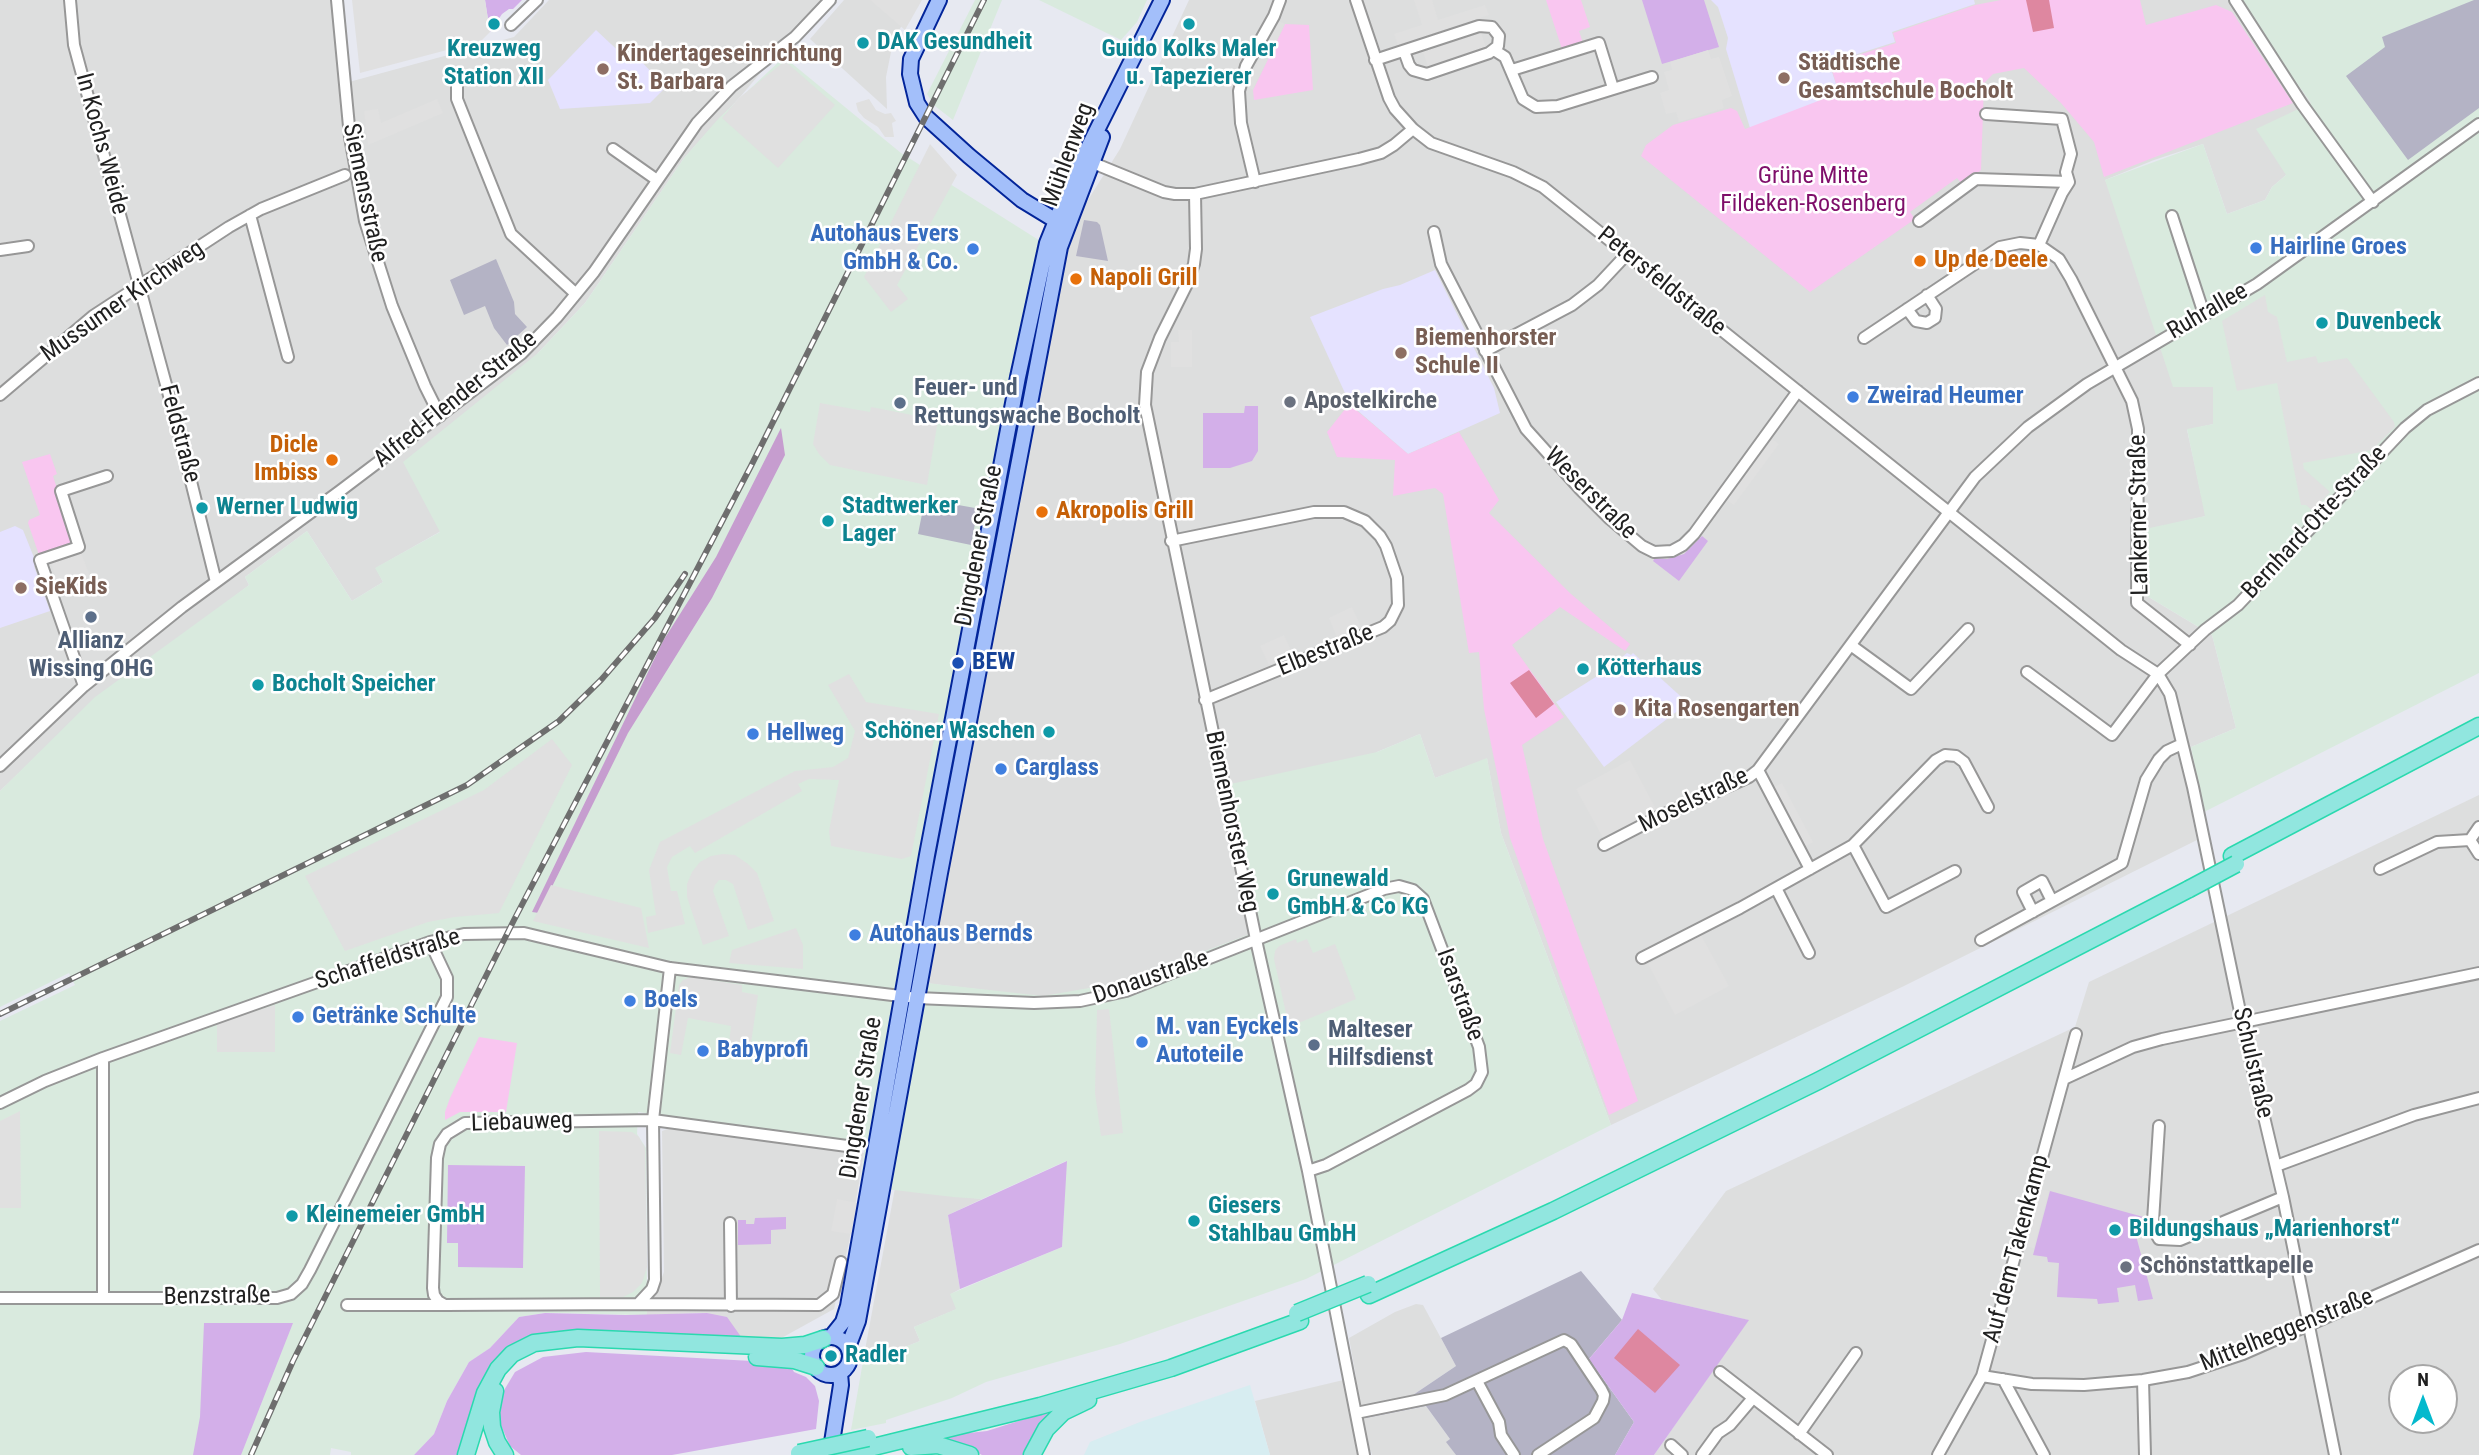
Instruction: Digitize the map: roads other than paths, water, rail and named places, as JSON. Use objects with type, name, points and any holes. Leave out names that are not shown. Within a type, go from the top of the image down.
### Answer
[{"type":"highway","points":[[859,1451],[1040,1406],[1171,1368],[1368,1290],[1813,1074],[2187,885],[2479,726]]},
{"type":"highway","points":[[2234,860],[2479,738]]},
{"type":"highway","points":[[859,1451],[1038,1400],[1298,1317]]},
{"type":"highway","points":[[466,1455],[485,1393],[498,1369],[512,1354],[534,1343],[578,1338],[782,1348],[827,1338]]},
{"type":"highway","points":[[505,1455],[492,1427],[492,1398],[505,1371],[524,1355],[538,1351],[575,1347],[745,1356],[794,1360],[828,1372]]},
{"type":"highway","points":[[1032,1455],[1046,1429],[1063,1412],[1100,1395],[1152,1379],[1171,1368]]},
{"type":"highway","points":[[794,1454],[937,1445],[970,1455]]},
{"type":"main road","points":[[939,0],[911,59],[910,74],[917,103],[926,117],[966,154],[1022,200],[1061,224]]},
{"type":"main road","name":"Mühlenweg","points":[[1061,224],[1095,133],[1162,0]]},
{"type":"main road","name":"Mühlenweg","points":[[1061,224],[1093,163],[1114,99]]},
{"type":"main road","name":"Dingdener Straße","points":[[830,1455],[835,1420],[831,1388],[828,1372],[812,1355],[814,1348],[843,1322],[848,1306],[902,996],[1018,377],[1047,243],[1061,224]]},
{"type":"main road","name":"Dingdener Straße","points":[[828,1372],[849,1364],[848,1347],[859,1312],[1060,247],[1061,224]]},
{"type":"main road","name":"Dingdener Straße","points":[[940,873],[941,850],[952,793],[950,785],[942,780]]},
{"type":"main road","points":[[827,1338],[844,1341],[848,1347]]},
{"type":"street","name":"In Kochs Weide","points":[[69,0],[74,45],[139,286]]},
{"type":"street","name":"Siemensstraße","points":[[337,0],[350,137],[365,221],[392,306],[440,416]]},
{"type":"street","points":[[511,26],[537,0]]},
{"type":"street","name":"Alfred-Flender-Straße","points":[[0,766],[84,686],[216,582],[520,354],[576,294],[614,245],[697,123],[713,104],[795,37],[831,0]]},
{"type":"street","points":[[1255,182],[1241,123],[1239,91],[1246,66],[1280,0]]},
{"type":"street","points":[[1093,163],[1164,191],[1195,194],[1381,153],[1394,145],[1413,129],[1395,109],[1356,0]]},
{"type":"street","points":[[2235,0],[2302,104],[2373,202]]},
{"type":"street","points":[[1376,60],[1404,51],[1485,26],[1492,27],[1499,36],[1494,50],[1427,74],[1413,70],[1404,51]]},
{"type":"street","points":[[1513,71],[1599,43],[1613,88]]},
{"type":"street","points":[[1494,50],[1505,57],[1523,99],[1536,107],[1558,106],[1651,76]]},
{"type":"street","points":[[457,76],[457,99],[511,234],[576,294]]},
{"type":"street","points":[[1986,114],[2062,119],[2071,154],[2066,172],[2069,182],[2039,245]]},
{"type":"street","name":"Ruhrallee","points":[[1949,512],[1975,477],[2028,427],[2077,391],[2257,284],[2479,124]]},
{"type":"street","name":"Petersfeldstraße","points":[[1413,129],[1431,143],[1513,172],[1543,187],[2120,650],[2158,674]]},
{"type":"street","points":[[613,149],[657,180]]},
{"type":"street","name":"Mussumer Kirchweg","points":[[0,395],[93,316],[250,215],[345,175]]},
{"type":"street","points":[[1919,221],[1976,179],[2069,182]]},
{"type":"street","name":"Biemenhorster Weg","points":[[1195,194],[1194,264],[1147,372],[1147,421],[1256,940],[1308,1171],[1364,1455]]},
{"type":"street","points":[[250,215],[288,357]]},
{"type":"street","points":[[2172,216],[2204,314]]},
{"type":"street","name":"Weserstraße","points":[[1434,232],[1441,264],[1526,429],[1610,519],[1642,546],[1654,552],[1672,551],[1694,534],[1798,391]]},
{"type":"street","points":[[1864,338],[2000,247],[2020,243],[2039,245],[2059,259],[2116,367]]},
{"type":"street","points":[[0,250],[27,246]]},
{"type":"street","points":[[1485,351],[1572,305],[1598,285],[1627,254]]},
{"type":"street","name":"Feldstraße","points":[[139,286],[216,582]]},
{"type":"street","points":[[1908,309],[1916,321],[1927,323],[1935,318],[1936,309],[1927,295]]},
{"type":"street","name":"Lankerner Straße","points":[[2116,367],[2132,401],[2138,429],[2137,603],[2190,645]]},
{"type":"street","name":"Bernhard-Otte-Straße","points":[[2027,672],[2112,735],[2158,674],[2205,630],[2238,605],[2405,428],[2427,410],[2479,383]]},
{"type":"street","points":[[84,686],[40,560],[79,547],[61,491],[107,476]]},
{"type":"street","name":"Elbestraße","points":[[1171,541],[1314,512],[1344,512],[1365,521],[1380,536],[1390,555],[1397,578],[1398,605],[1390,621],[1383,627],[1205,700]]},
{"type":"street","name":"Moselstraße","points":[[1604,845],[1658,817],[1749,777],[1758,770],[1949,512]]},
{"type":"street","points":[[1852,646],[1911,689],[1968,629]]},
{"type":"street","name":"Schulstraße","points":[[2158,674],[2170,694],[2182,744],[2283,1198],[2335,1455]]},
{"type":"street","points":[[1980,940],[2122,863],[2146,780],[2167,751],[2182,744]]},
{"type":"street","points":[[1642,958],[1853,845],[1936,760],[1945,755],[1956,756],[1964,762],[1988,807]]},
{"type":"street","points":[[1758,770],[1810,869]]},
{"type":"street","points":[[2470,840],[2479,827]]},
{"type":"street","points":[[2470,840],[2479,854]]},
{"type":"street","points":[[2380,869],[2437,842],[2470,840]]},
{"type":"street","points":[[1853,845],[1886,907],[1955,871]]},
{"type":"street","points":[[2033,912],[2023,892],[2042,881],[2052,901]]},
{"type":"street","name":"Isarstraße","points":[[1256,940],[1384,889],[1399,886],[1413,890],[1423,899],[1482,1059],[1482,1072],[1476,1084],[1468,1090],[1326,1166],[1308,1171]]},
{"type":"street","points":[[1776,888],[1809,953]]},
{"type":"street","name":"Schaffeldstraße","points":[[0,1103],[45,1081],[103,1058],[430,942],[464,934],[524,933],[670,968],[917,999]]},
{"type":"street","name":"Donaustraße","points":[[917,999],[1080,1002],[1126,991],[1256,940]]},
{"type":"street","name":"Benzstraße","points":[[0,1297],[277,1298],[291,1294],[302,1284],[447,997],[447,978],[430,942]]},
{"type":"street","points":[[638,1304],[652,1289],[655,1280],[653,1120],[670,968]]},
{"type":"street","points":[[2064,1079],[2133,1047],[2162,1039],[2479,973]]},
{"type":"street","name":"Auf dem Takenkamp","points":[[1938,1455],[1982,1376],[2076,1034]]},
{"type":"street","points":[[103,1058],[103,1298]]},
{"type":"street","points":[[2276,1166],[2388,1123],[2479,1098]]},
{"type":"street","name":"Liebauweg","points":[[445,1305],[434,1295],[433,1288],[437,1158],[440,1143],[447,1133],[465,1123],[653,1120],[847,1146]]},
{"type":"street","points":[[2159,1126],[2154,1221],[2159,1239],[2180,1240],[2283,1198]]},
{"type":"street","points":[[730,1223],[731,1306]]},
{"type":"street","name":"Mittelheggenstraße","points":[[1982,1376],[2032,1384],[2084,1385],[2143,1380],[2188,1371],[2244,1354],[2479,1250]]},
{"type":"street","points":[[347,1305],[819,1306],[832,1294],[841,1262]]},
{"type":"street","points":[[1356,1413],[1445,1395],[1564,1340],[1571,1345],[1601,1389],[1603,1401],[1594,1419],[1538,1455]]},
{"type":"street","points":[[1799,1434],[1856,1353]]},
{"type":"street","points":[[1720,1372],[1827,1455]]},
{"type":"street","points":[[2003,1379],[2044,1455]]},
{"type":"street","points":[[2143,1380],[2145,1455]]},
{"type":"street","points":[[1477,1381],[1499,1422],[1501,1435],[1514,1455]]},
{"type":"street","points":[[1702,1455],[1718,1433],[1730,1425],[1753,1398]]},
{"type":"street","points":[[1671,1445],[1682,1455]]},
{"type":"railway","points":[[251,1455],[293,1361],[514,920],[751,466],[984,0]]},
{"type":"railway","points":[[0,1014],[467,785],[559,721],[601,680],[655,618],[685,574]]},
{"type":"place","name":"Kreuzweg Station XII","points":[[494,24]]},
{"type":"place","name":"Guido Kolks Maler u. Tapezierer","points":[[1189,24]]},
{"type":"place","name":"DAK Gesundheit","points":[[863,43]]},
{"type":"place","name":"Kindertageseinrichtung St. Barbara","points":[[603,69]]},
{"type":"place","name":"Städtische Gesamtschule Bocholt","points":[[1784,78]]},
{"type":"place","name":"Hairline Groes","points":[[2256,248]]},
{"type":"place","name":"Autohaus Evers GmbH & Co.","points":[[973,249]]},
{"type":"place","name":"Up de Deele","points":[[1920,261]]},
{"type":"place","name":"Napoli Grill","points":[[1076,279]]},
{"type":"place","name":"Duvenbeck","points":[[2322,323]]},
{"type":"place","name":"Biemenhorster Schule II","points":[[1401,353]]},
{"type":"place","name":"Zweirad Heumer","points":[[1853,397]]},
{"type":"place","name":"Apostelkirche","points":[[1290,402]]},
{"type":"place","name":"Feuer- und Rettungswache Bocholt","points":[[900,403]]},
{"type":"place","name":"Dicle Imbiss","points":[[332,460]]},
{"type":"place","name":"Werner Ludwig","points":[[202,508]]},
{"type":"place","name":"Akropolis Grill","points":[[1042,512]]},
{"type":"place","name":"Stadtwerker Lager","points":[[828,521]]},
{"type":"place","name":"SieKids","points":[[21,588]]},
{"type":"place","name":"Allianz Wissing OHG","points":[[91,617]]},
{"type":"place","name":"BEW","points":[[958,663]]},
{"type":"place","name":"Kötterhaus","points":[[1583,669]]},
{"type":"place","name":"Bocholt Speicher","points":[[258,685]]},
{"type":"place","name":"Kita Rosengarten","points":[[1620,710]]},
{"type":"place","name":"Schöner Waschen","points":[[1049,732]]},
{"type":"place","name":"Hellweg","points":[[753,734]]},
{"type":"place","name":"Carglass","points":[[1001,769]]},
{"type":"place","name":"Grunewald GmbH & Co KG","points":[[1273,894]]},
{"type":"place","name":"Autohaus Bernds","points":[[855,935]]},
{"type":"place","name":"Boels","points":[[630,1001]]},
{"type":"place","name":"Getränke Schulte","points":[[298,1017]]},
{"type":"place","name":"M. van Eyckels Autoteile","points":[[1142,1042]]},
{"type":"place","name":"Malteser Hilfsdienst","points":[[1314,1045]]},
{"type":"place","name":"Babyprofi","points":[[703,1051]]},
{"type":"place","name":"Kleinemeier GmbH","points":[[292,1216]]},
{"type":"place","name":"Giesers Stahlbau GmbH","points":[[1194,1221]]},
{"type":"place","name":"Bildungshaus „Marienhorst“","points":[[2115,1230]]},
{"type":"place","name":"Schönstattkapelle","points":[[2126,1267]]},
{"type":"place","name":"Radler","points":[[831,1356]]},
{"type":"park label","name":"Grüne Mitte Fildeken-Rosenberg","points":[[1813,191]]}]
